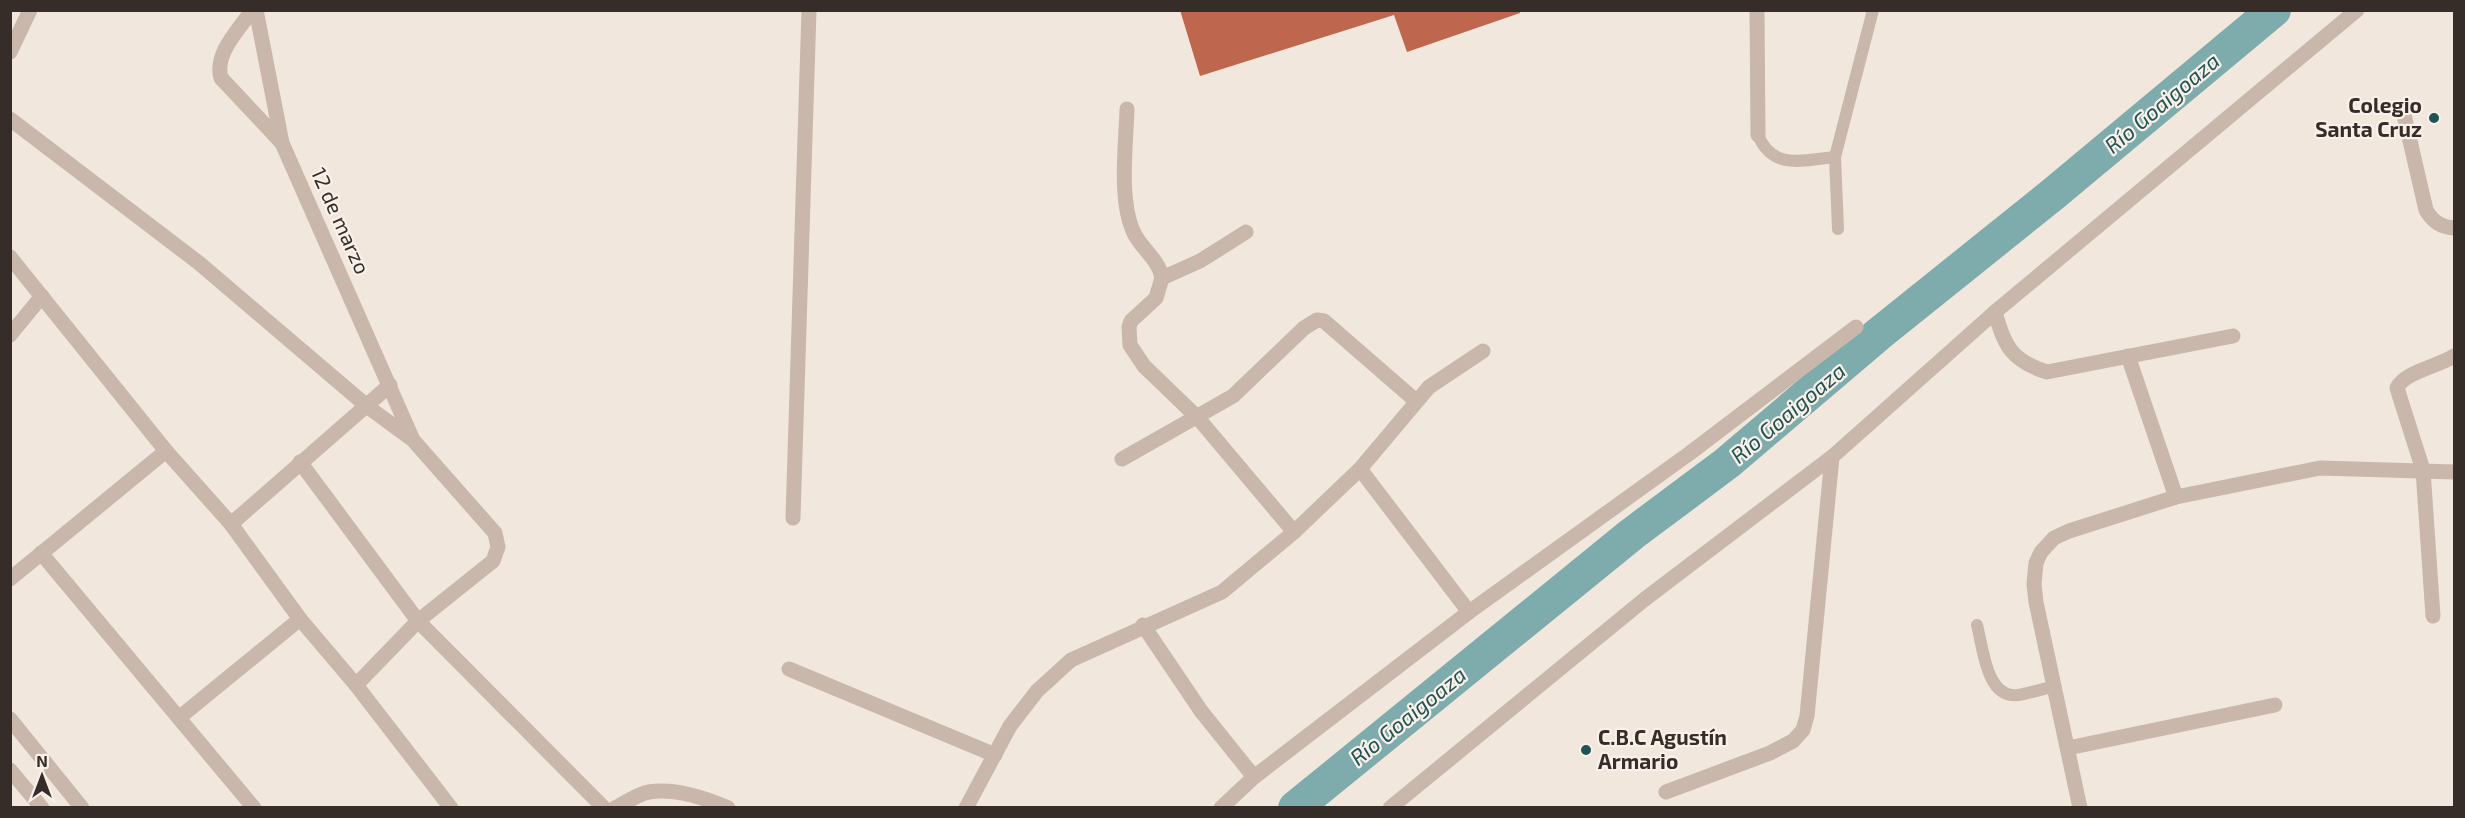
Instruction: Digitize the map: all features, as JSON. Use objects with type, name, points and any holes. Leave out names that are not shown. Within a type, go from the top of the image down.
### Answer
[{"type":"street","points":[[10,52],[30,10]]},
{"type":"street","points":[[254,10],[221,56],[218,67],[221,78],[282,143]]},
{"type":"street","name":"12 de marzo","points":[[254,10],[282,143],[413,440]]},
{"type":"street","points":[[793,518],[809,10]]},
{"type":"street","points":[[1757,10],[1758,135]]},
{"type":"street","points":[[1390,807],[1645,599],[1832,457],[1995,312],[2357,10]]},
{"type":"street","points":[[1127,109],[1126,186],[1129,216],[1136,236],[1149,252],[1162,278],[1156,298],[1131,321],[1130,345],[1144,366],[1198,418],[1294,532]]},
{"type":"street","points":[[2404,115],[2426,210],[2430,217],[2441,225],[2454,228]]},
{"type":"street","points":[[10,119],[199,263],[368,407],[413,440],[495,533],[498,547],[493,561],[418,621],[356,686]]},
{"type":"street","points":[[1162,278],[1200,261],[1246,232]]},
{"type":"street","points":[[10,257],[166,451],[231,524],[300,619],[451,807]]},
{"type":"street","points":[[10,335],[42,296]]},
{"type":"street","points":[[1995,312],[2002,339],[2014,355],[2028,366],[2047,372],[2233,336]]},
{"type":"street","points":[[1122,459],[1198,418],[1233,396],[1304,328],[1317,320],[1324,321],[1416,401]]},
{"type":"street","points":[[1221,807],[1254,777],[1469,612],[1690,453],[1856,327]]},
{"type":"street","points":[[966,807],[1010,726],[1037,690],[1071,660],[1143,625],[1222,592],[1294,532],[1360,469],[1430,387],[1483,351]]},
{"type":"street","points":[[2128,356],[2176,497]]},
{"type":"street","points":[[2433,616],[2423,470],[2397,388],[2407,377],[2454,356]]},
{"type":"street","points":[[231,524],[300,462],[368,407],[390,385]]},
{"type":"street","points":[[10,579],[166,451]]},
{"type":"street","points":[[1666,792],[1770,753],[1793,741],[1803,730],[1807,716],[1832,457]]},
{"type":"street","points":[[300,462],[418,621],[604,807]]},
{"type":"street","points":[[2080,807],[2036,602],[2036,563],[2041,552],[2054,538],[2069,531],[2176,497],[2320,468],[2454,472]]},
{"type":"street","points":[[1360,469],[1469,612]]},
{"type":"street","points":[[41,553],[254,807]]},
{"type":"street","points":[[180,717],[300,619]]},
{"type":"street","points":[[1143,625],[1201,711],[1254,777]]},
{"type":"street","points":[[789,669],[995,755]]},
{"type":"street","points":[[2068,748],[2275,705]]},
{"type":"street","points":[[10,719],[82,807]]},
{"type":"street","points":[[10,770],[42,807]]},
{"type":"street","points":[[615,807],[648,792],[680,793],[728,807]]},
{"type":"lane","points":[[1838,229],[1835,157],[1873,10]]},
{"type":"lane","points":[[1758,135],[1764,148],[1782,160],[1835,157]]},
{"type":"lane","points":[[1977,625],[1992,681],[1998,690],[2005,695],[2016,695],[2055,686]]},
{"type":"building","points":[[1180,10],[1520,10],[1520,13],[1407,52],[1394,15],[1200,76]]},
{"type":"waterway","name":"Río Goaigoaza","points":[[1295,808],[1632,534],[1727,463],[1880,333],[2052,195],[2274,10]]},
{"type":"place","name":"Colegio Santa Cruz","points":[[2434,118]]},
{"type":"place","name":"C.B.C Agustín Armario","points":[[1586,750]]}]
